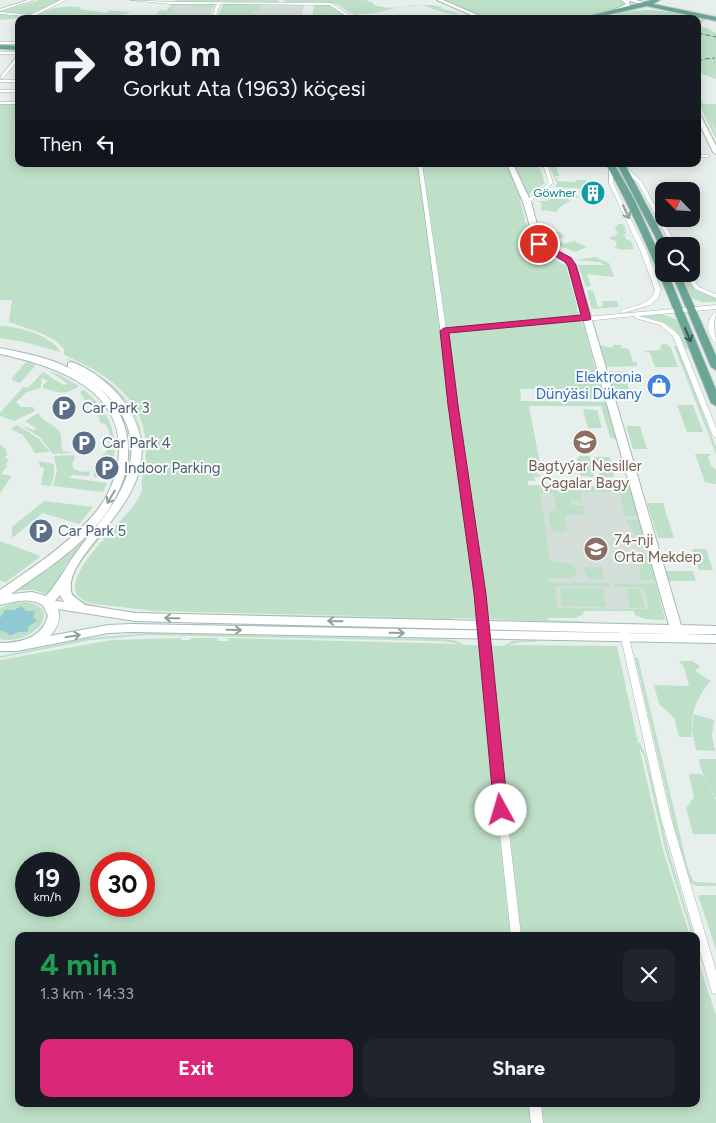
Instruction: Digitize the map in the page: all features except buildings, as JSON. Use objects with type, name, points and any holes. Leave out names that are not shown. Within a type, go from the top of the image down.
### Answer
[{"type":"main road","points":[[599,15],[666,1],[690,11]]},
{"type":"main road","points":[[652,3],[716,18]]},
{"type":"main road","points":[[652,3],[716,18]]},
{"type":"main road","points":[[603,15],[618,11],[645,9],[682,11]]},
{"type":"main road","points":[[0,48],[15,49]]},
{"type":"main road","points":[[612,167],[655,254]]},
{"type":"main road","points":[[623,167],[659,237]]},
{"type":"main road","points":[[667,282],[716,403]]},
{"type":"main road","points":[[679,282],[716,366]]},
{"type":"street","points":[[0,11],[31,0]]},
{"type":"street","points":[[0,11],[32,15],[64,0]]},
{"type":"street","points":[[132,0],[332,4],[348,15]]},
{"type":"street","points":[[420,0],[430,0],[466,15]]},
{"type":"street","points":[[439,0],[475,15]]},
{"type":"street","points":[[618,11],[628,5],[623,0]]},
{"type":"street","points":[[629,0],[652,3]]},
{"type":"street","points":[[638,0],[652,3]]},
{"type":"street","points":[[215,15],[220,3]]},
{"type":"street","points":[[307,15],[309,4]]},
{"type":"street","points":[[15,55],[1,78],[15,79]]},
{"type":"street","points":[[0,91],[15,91]]},
{"type":"street","points":[[0,103],[15,103]]},
{"type":"street","points":[[701,123],[714,155],[701,156]]},
{"type":"street","points":[[420,167],[483,629],[516,932]]},
{"type":"street","points":[[511,167],[527,202],[539,244],[568,260],[572,265],[584,317],[677,634]]},
{"type":"street","points":[[527,202],[551,183],[545,167]]},
{"type":"street","points":[[611,167],[610,183],[644,252],[655,281]]},
{"type":"street","points":[[623,167],[641,184],[669,237]]},
{"type":"street","points":[[644,252],[655,257]]},
{"type":"street","points":[[623,314],[653,301],[658,293],[655,282]]},
{"type":"street","points":[[693,282],[697,288],[716,296]]},
{"type":"street","points":[[690,308],[716,303]]},
{"type":"street","points":[[444,331],[677,309],[716,308]]},
{"type":"street","points":[[623,314],[651,320],[675,333],[716,436]]},
{"type":"street","points":[[707,347],[716,341],[710,325],[711,320],[716,314]]},
{"type":"street","points":[[0,346],[25,350],[53,361],[72,373],[94,383],[125,409],[133,426],[136,457],[125,481],[117,507],[66,574],[48,603]]},
{"type":"street","points":[[682,351],[698,358]]},
{"type":"street","points":[[0,352],[53,361]]},
{"type":"street","points":[[698,390],[705,376]]},
{"type":"street","points":[[2,597],[58,554],[85,530],[125,481],[125,446],[122,428],[115,412],[94,383]]},
{"type":"street","points":[[125,446],[136,445]]},
{"type":"street","points":[[66,574],[63,590],[68,600],[81,608],[114,614]]},
{"type":"street","points":[[2,597],[38,597],[48,603],[135,617],[677,634],[716,639]]},
{"type":"street","points":[[25,645],[36,640],[50,628],[54,616],[48,603]]},
{"type":"street","points":[[4,648],[108,630],[132,628],[483,629]]},
{"type":"street","points":[[677,634],[716,630]]},
{"type":"street","points":[[624,633],[669,828],[699,932]]},
{"type":"street","points":[[700,934],[716,989]]},
{"type":"street","points":[[535,1107],[537,1123]]},
{"type":"shaded area","points":[[174,4],[214,5],[210,15],[166,15]]},
{"type":"shaded area","points":[[223,5],[304,5],[302,15],[219,15]]},
{"type":"shaded area","name":"74-nji Orta Mekdep","points":[[536,486],[632,487],[665,620],[645,619],[635,615],[634,611],[583,611],[584,614],[575,618],[555,618]]},
{"type":"green space","points":[[39,0],[62,0],[31,14],[15,15],[15,19],[0,20],[0,11]]},
{"type":"green space","points":[[177,0],[278,0],[279,2],[175,2]]},
{"type":"green space","points":[[283,0],[369,0],[366,1],[381,7],[398,7],[356,15],[338,5],[330,3],[287,3]]},
{"type":"green space","points":[[442,0],[621,0],[626,4],[623,3],[623,7],[590,15],[479,15]]},
{"type":"green space","points":[[172,4],[200,4],[174,6],[171,14],[156,15],[161,10],[166,11]]},
{"type":"green space","points":[[200,4],[215,4],[213,8],[191,7]]},
{"type":"green space","points":[[223,4],[261,5],[259,11],[252,11],[251,15],[219,15]]},
{"type":"green space","points":[[314,5],[331,5],[345,15],[312,15]]},
{"type":"green space","points":[[410,5],[420,5],[416,6],[398,7]]},
{"type":"green space","points":[[420,5],[434,5],[460,14],[445,13]]},
{"type":"green space","points":[[63,7],[81,7],[79,9],[106,13],[110,11],[108,10],[131,11],[124,15],[36,15],[50,9]]},
{"type":"green space","points":[[649,10],[690,15],[614,15],[631,11]]},
{"type":"green space","points":[[701,27],[716,33],[716,79],[701,73]]},
{"type":"green space","points":[[701,100],[703,104],[716,104],[716,131],[706,116],[716,133],[716,139],[701,108]]},
{"type":"green space","points":[[0,104],[15,104],[15,167],[539,167],[545,183],[520,200],[524,220],[528,226],[535,248],[566,266],[577,305],[577,312],[581,311],[578,314],[580,321],[585,324],[598,368],[598,374],[584,324],[581,323],[584,326],[599,384],[602,386],[597,386],[598,391],[593,391],[594,399],[545,398],[539,396],[536,389],[520,389],[521,401],[607,402],[619,439],[616,440],[610,437],[601,406],[529,406],[541,469],[537,471],[537,474],[542,476],[535,477],[528,435],[535,481],[528,481],[528,485],[631,487],[639,516],[625,516],[619,492],[580,491],[582,500],[570,500],[571,505],[583,505],[585,515],[565,515],[567,530],[561,532],[551,529],[548,511],[556,510],[553,493],[540,493],[550,558],[555,562],[573,564],[577,574],[572,578],[549,578],[553,608],[550,583],[610,583],[611,587],[555,586],[558,608],[617,609],[618,611],[583,611],[583,614],[575,618],[548,618],[548,620],[590,622],[582,623],[457,618],[443,620],[162,615],[111,611],[83,605],[73,598],[69,592],[68,585],[81,559],[106,528],[108,529],[82,561],[72,582],[73,592],[81,600],[94,605],[110,609],[159,613],[444,618],[155,611],[95,604],[85,601],[77,595],[75,584],[80,571],[88,558],[135,504],[141,493],[146,451],[144,432],[138,414],[129,399],[116,386],[101,374],[64,355],[64,349],[56,341],[41,333],[9,322],[12,300],[0,300]]},
{"type":"green space","points":[[549,167],[557,167],[559,176],[555,176],[558,181],[576,182],[575,180],[586,180],[588,187],[587,189],[555,187],[557,183]]},
{"type":"green space","points":[[549,192],[567,193],[580,197],[568,199],[570,201],[556,212],[544,210],[541,212],[542,204],[538,201],[546,201],[555,196],[563,198],[567,195],[553,195],[539,199]]},
{"type":"green space","points":[[623,224],[626,230],[624,231],[627,232],[624,234],[626,239],[631,241],[634,249],[622,250],[615,248],[617,242],[609,238],[613,236],[620,238],[614,236],[618,234],[615,227]]},
{"type":"green space","points":[[560,232],[565,237],[556,239],[564,244],[574,241],[587,247],[575,252],[560,246],[553,246],[556,243],[548,233]]},
{"type":"green space","points":[[595,257],[609,263],[614,277],[587,274],[591,286],[586,287],[578,265],[605,265],[600,262],[575,260]]},
{"type":"green space","points":[[685,282],[690,282],[694,288],[716,298],[716,302],[702,302],[692,298]]},
{"type":"green space","points":[[587,291],[593,291],[598,307],[602,307],[602,301],[617,301],[619,307],[592,309]]},
{"type":"green space","points":[[662,314],[677,320],[689,351],[685,348],[678,334],[670,326],[654,319],[638,316]]},
{"type":"green space","points":[[0,326],[34,333],[51,341],[60,352],[24,342],[0,338]]},
{"type":"green space","points":[[662,344],[667,344],[671,348],[678,367],[655,367],[650,353],[643,351],[659,350]]},
{"type":"green space","points":[[599,345],[613,348],[613,345],[621,345],[622,348],[629,349],[633,362],[637,362],[637,366],[606,367]]},
{"type":"green space","points":[[674,346],[677,346],[716,447],[716,454]]},
{"type":"green space","points":[[64,358],[84,366],[110,383],[123,395],[132,408],[138,423],[142,438],[142,451],[140,433],[135,417],[128,404],[118,392]]},
{"type":"green space","points":[[26,362],[36,365],[20,383],[12,380],[12,378]]},
{"type":"green space","points":[[49,371],[79,386],[69,391],[58,392],[43,388],[43,385],[48,381],[43,378],[40,380],[42,382],[40,388],[27,392],[16,402],[21,407],[33,407],[35,411],[14,421],[0,416],[0,413],[23,387],[28,388],[43,372],[63,385],[68,384]]},
{"type":"green space","points":[[608,371],[627,372],[625,376],[629,389],[613,389]]},
{"type":"green space","points":[[84,390],[106,414],[112,428],[115,444],[109,445],[106,436],[110,434],[106,424],[100,423],[99,417],[93,411],[97,408],[90,399],[85,401],[80,392]]},
{"type":"green space","points":[[677,405],[693,405],[703,432],[687,432]]},
{"type":"green space","points":[[583,410],[597,410],[602,428],[588,428]]},
{"type":"green space","points":[[38,413],[59,431],[63,451],[73,453],[53,454],[40,437],[19,424],[33,430],[37,429],[25,421]]},
{"type":"green space","points":[[17,425],[38,438],[50,452],[35,453],[23,435],[11,429]]},
{"type":"green space","points":[[626,426],[640,426],[647,449],[633,449]]},
{"type":"green space","points":[[0,444],[6,449],[7,454],[5,458],[9,459],[5,465],[8,465],[1,474],[12,476],[0,493]]},
{"type":"green space","points":[[107,450],[115,450],[110,475],[108,473],[110,456],[107,454],[104,456],[101,475],[104,478],[94,477],[94,470]]},
{"type":"green space","points":[[142,451],[142,454],[140,471],[134,488]]},
{"type":"green space","points":[[695,454],[711,454],[708,458],[711,466],[716,469],[716,484],[705,482]]},
{"type":"green space","points":[[74,455],[75,458],[72,464],[74,469],[82,472],[90,471],[89,476],[72,475],[70,478],[107,483],[103,492],[53,486],[57,471],[54,456]]},
{"type":"green space","points":[[579,456],[590,456],[594,477],[581,476],[577,459]]},
{"type":"green space","points":[[595,457],[610,457],[614,477],[600,477]]},
{"type":"green space","points":[[39,461],[54,464],[51,486],[41,485],[44,468],[40,467]]},
{"type":"green space","points":[[44,501],[93,507],[79,524],[43,513],[12,538],[12,527]]},
{"type":"green space","points":[[647,503],[663,503],[674,538],[658,538]]},
{"type":"green space","points":[[626,520],[640,520],[646,543],[641,543]]},
{"type":"green space","points":[[95,525],[97,526],[65,566],[53,591],[47,594],[33,590],[19,590]]},
{"type":"green space","points":[[0,541],[40,557],[6,582],[0,581]]},
{"type":"green space","points":[[692,549],[706,549],[713,570],[699,570]]},
{"type":"green space","points":[[644,555],[649,555],[655,580],[641,580],[639,569]]},
{"type":"green space","points":[[583,567],[601,567],[604,579],[587,578]]},
{"type":"green space","points":[[664,571],[693,571],[696,581],[667,581]]},
{"type":"green space","points":[[614,584],[656,584],[665,620],[645,619],[635,615],[634,611],[620,611],[619,609],[649,609],[644,588],[615,587]]},
{"type":"green space","points":[[560,588],[603,588],[606,607],[562,606]]},
{"type":"green space","points":[[626,589],[640,589],[645,608],[630,608]]},
{"type":"green space","points":[[23,602],[36,605],[43,610],[44,617],[41,625],[34,632],[24,637],[13,640],[0,639],[0,631],[6,631],[10,636],[18,632],[26,611],[22,606],[0,618],[0,608],[12,603]]},
{"type":"green space","points":[[149,633],[443,639],[454,640],[465,645],[503,646],[513,641],[537,640],[537,642],[520,642],[509,645],[617,646],[638,743],[640,743],[646,756],[668,849],[693,932],[691,932],[665,849],[644,756],[639,747],[663,850],[689,932],[15,932],[15,1107],[700,1107],[700,967],[716,1015],[716,1123],[0,1123],[0,660],[112,640],[217,638],[218,641],[230,641],[227,638],[460,644],[443,641],[148,635],[90,640],[0,658],[0,656],[90,638]]},
{"type":"green space","points":[[636,657],[638,658],[688,869],[694,882],[716,883],[716,886],[696,886],[690,882],[677,838]]},
{"type":"green space","points":[[679,661],[692,661],[700,666],[695,671],[711,681],[701,693],[695,707],[692,721],[692,737],[679,737],[674,718],[659,704],[654,685],[689,686],[684,667]]},
{"type":"green space","points":[[694,714],[714,720],[712,736],[715,751],[696,750],[692,729]]},
{"type":"green space","points":[[698,759],[716,759],[716,798],[706,782]]},
{"type":"green space","points":[[689,774],[702,774],[716,800],[716,834],[693,834],[686,808],[694,797]]},
{"type":"green space","points":[[698,895],[716,895],[716,950]]},
{"type":"water","points":[[22,606],[26,611],[35,611],[33,617],[37,621],[29,626],[27,632],[18,632],[10,636],[6,632],[0,631],[0,618],[5,610],[14,610]]},
{"type":"railway","points":[[701,34],[716,37]]},
{"type":"railway","points":[[701,60],[715,58]]},
{"type":"place","name":"Göwher","points":[[593,193]]},
{"type":"place","name":"Elektronia Dünýäsi Dükany","points":[[659,386]]},
{"type":"place","name":"Car Park 3","points":[[64,408]]},
{"type":"place","name":"Bagtyýar Nesiller Çagalar Bagy","points":[[585,442]]},
{"type":"place","name":"Car Park 4","points":[[84,443]]},
{"type":"place","name":"Indoor Parking","points":[[107,468]]},
{"type":"place","name":"Car Park 5","points":[[41,531]]},
{"type":"place","name":"74-nji Orta Mekdep","points":[[596,549]]},
{"type":"route","points":[[501,810],[480,594],[444,331],[580,317],[586,319],[572,265],[568,260],[539,244]]}]
